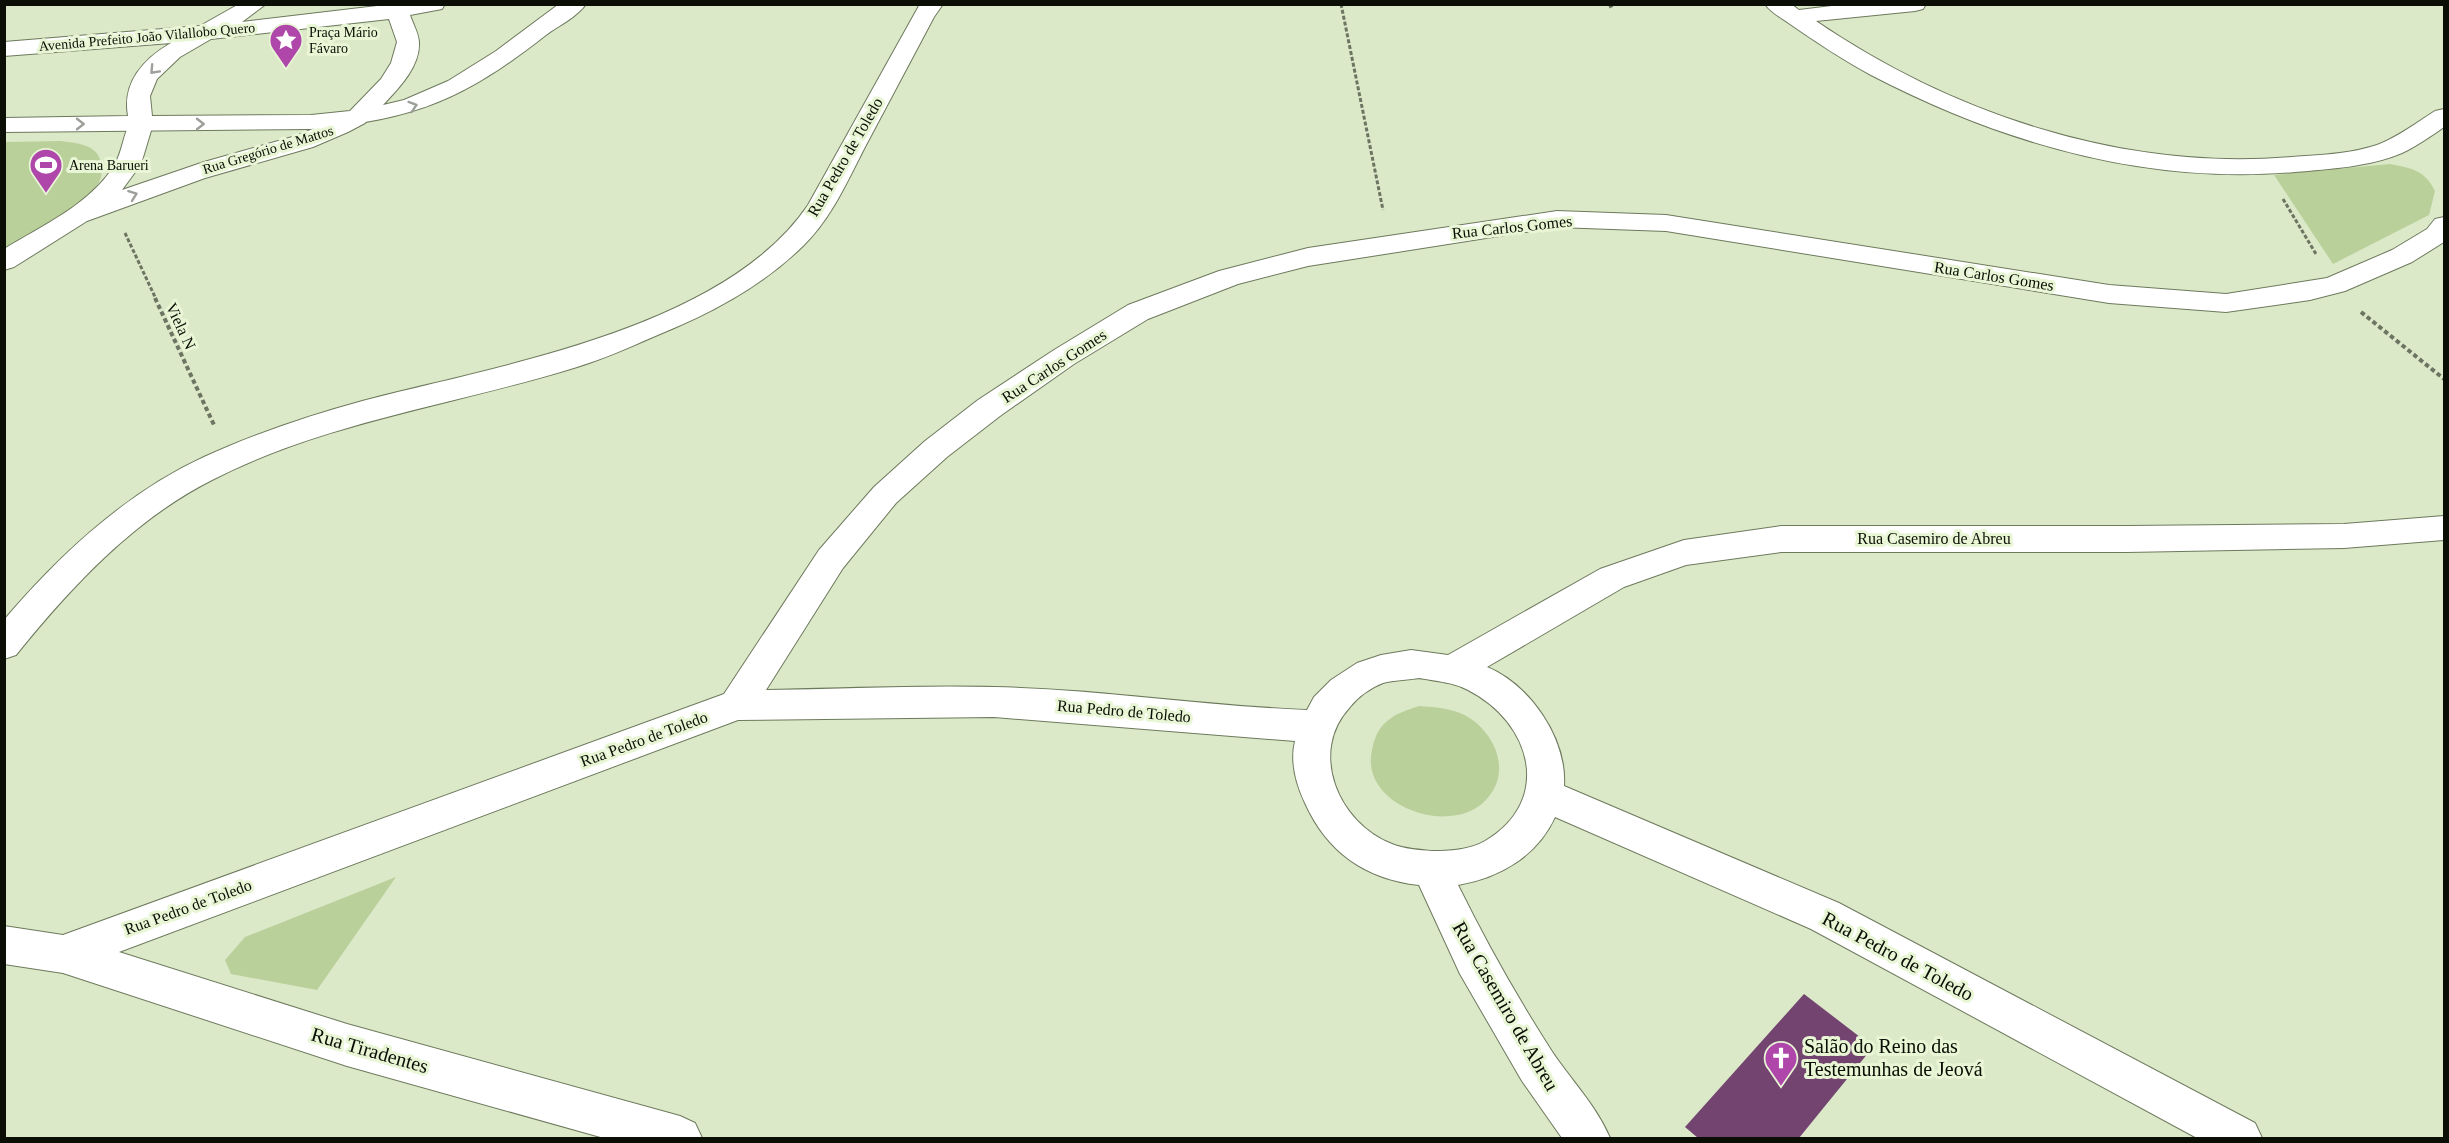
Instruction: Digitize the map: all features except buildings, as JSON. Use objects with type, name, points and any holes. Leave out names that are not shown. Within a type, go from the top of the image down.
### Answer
[{"type":"street","points":[[4,261],[79,215],[113,185],[128,163],[141,124],[138,100],[139,90],[145,79],[164,60],[200,34],[255,4]]},
{"type":"street","name":"Avenida Prefeito João Vilallobo Quero","points":[[4,49],[133,41],[394,7],[435,4]]},
{"type":"street","name":"Rua Gregório de Mattos","points":[[79,215],[182,177],[308,141],[336,130],[356,118],[416,106],[450,90],[576,4]]},
{"type":"street","name":"Rua Pedro de Toledo","points":[[4,645],[63,578],[109,536],[170,490],[230,458],[299,431],[566,360],[658,325],[719,298],[762,269],[798,236],[824,199],[923,16],[932,4]]},
{"type":"street","points":[[1786,11],[1915,4]]},
{"type":"street","points":[[4,125],[257,124],[356,118],[381,94],[406,53],[408,43],[394,7]]},
{"type":"street","points":[[1786,11],[1862,61],[1977,115],[2086,148],[2157,162],[2231,170],[2280,168],[2321,162],[2393,147],[2445,116]]},
{"type":"street","name":"Rua Carlos Gomes","points":[[737,705],[831,559],[878,504],[936,449],[989,408],[1064,357],[1138,312],[1229,277],[1308,256],[1557,219],[1666,223],[2109,294],[2226,303],[2310,291],[2335,285],[2402,256],[2436,235],[2445,225]]},
{"type":"street","name":"Rua Casemiro de Abreu","points":[[1453,669],[1612,578],[1684,553],[1759,542],[1792,539],[2127,539],[2344,536],[2445,528]]},
{"type":"street","points":[[1419,664],[1453,669],[1486,683],[1514,705],[1535,732],[1545,759],[1545,795],[1531,826],[1506,851],[1471,866],[1431,870],[1393,863],[1358,845],[1332,819],[1315,789],[1310,757],[1315,726],[1331,700],[1355,681],[1386,668],[1419,664]]},
{"type":"street","name":"Rua Pedro de Toledo","points":[[4,945],[63,954],[737,705],[994,702],[1142,712],[1246,723],[1315,726]]},
{"type":"street","name":"Rua Pedro de Toledo","points":[[1545,795],[1825,916],[2240,1138]]},
{"type":"street","name":"Rua Casemiro de Abreu","points":[[1431,870],[1474,960],[1537,1066],[1588,1138]]},
{"type":"street","name":"Rua Tiradentes","points":[[63,954],[347,1046],[680,1138]]},
{"type":"path","points":[[1341,4],[1390,243]]},
{"type":"path","points":[[1609,7],[1616,4]]},
{"type":"path","name":"Viela N","points":[[111,203],[230,458]]},
{"type":"green space","name":"Arena Barueri","points":[[60,141],[85,146],[96,152],[102,167],[98,183],[74,206],[5,248],[5,142]]},
{"type":"green space","points":[[2390,164],[2417,171],[2427,178],[2435,191],[2429,215],[2333,264],[2274,175]]},
{"type":"green space","points":[[1419,706],[1450,710],[1471,719],[1481,727],[1495,748],[1499,772],[1496,784],[1486,800],[1473,810],[1450,816],[1422,814],[1394,801],[1375,779],[1371,766],[1372,750],[1379,731],[1394,716]]},
{"type":"green space","points":[[396,877],[317,990],[231,974],[225,960],[245,937]]},
{"type":"place","name":"Praça Mário Fávaro","points":[[286,69]]},
{"type":"place","name":"Arena Barueri","points":[[46,194]]},
{"type":"place","name":"Salão do Reino das Testemunhas de Jeová","points":[[1781,1087]]}]
